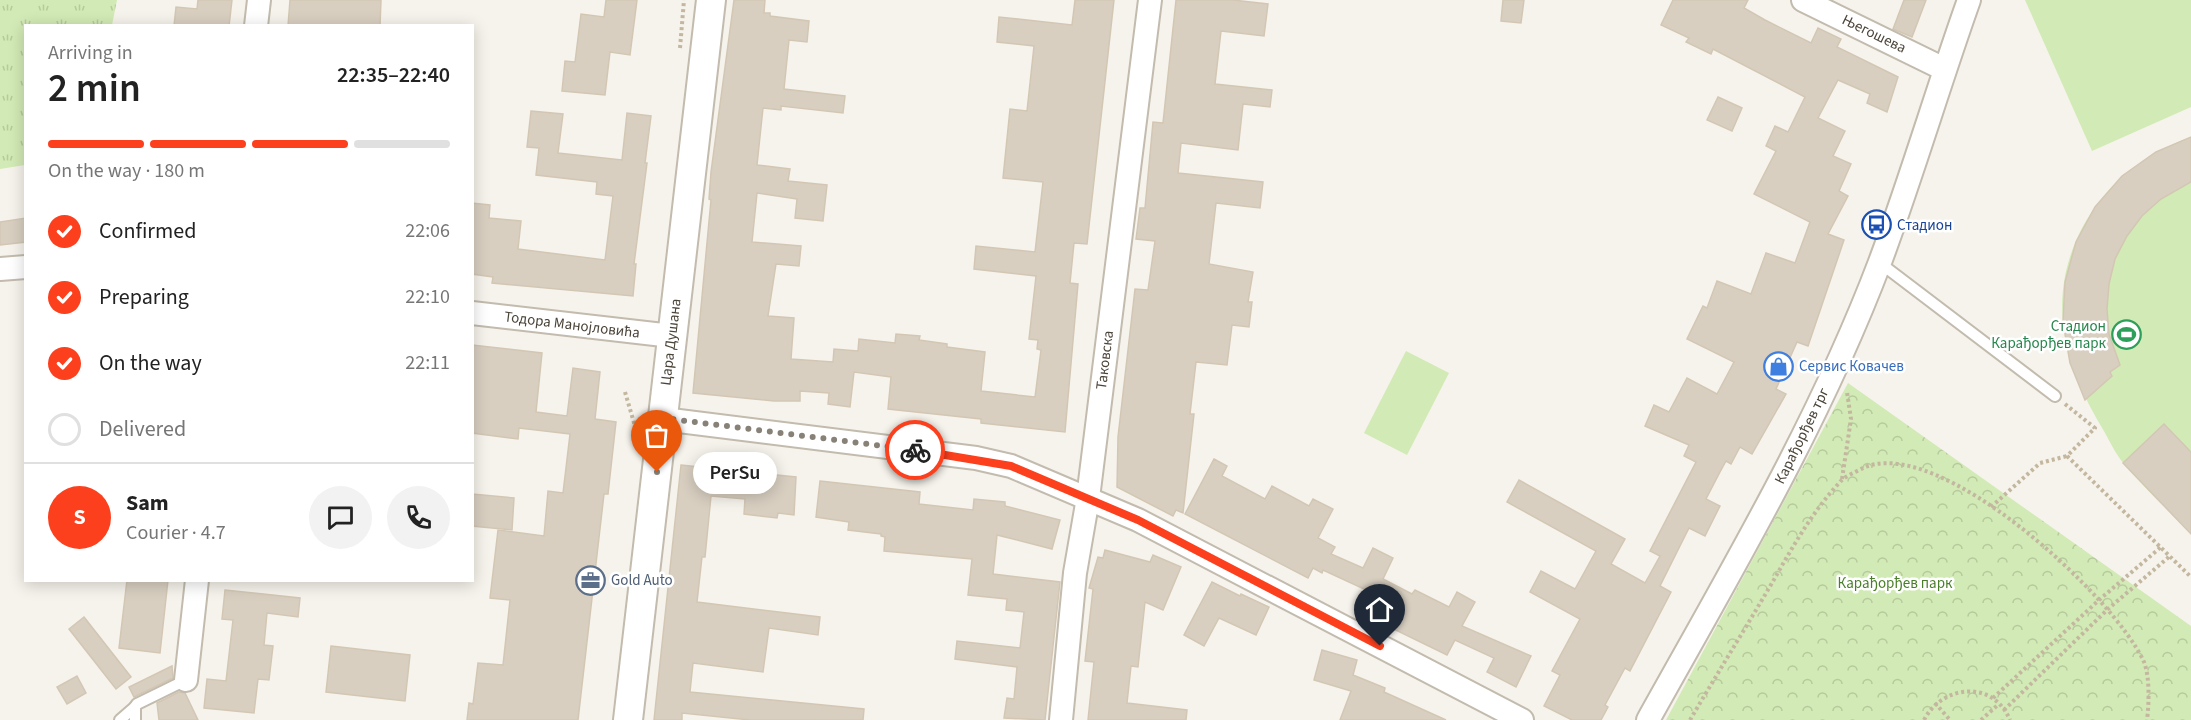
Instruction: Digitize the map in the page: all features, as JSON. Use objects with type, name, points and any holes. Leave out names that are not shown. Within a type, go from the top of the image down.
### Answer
[{"type":"street","points":[[256,24],[259,0]]},
{"type":"street","name":"Цара Душана","points":[[628,720],[711,0]]},
{"type":"street","name":"Таковска","points":[[1061,720],[1075,573],[1088,498],[1150,0]]},
{"type":"street","name":"Његошева","points":[[1803,0],[1944,69]]},
{"type":"street","name":"Карађорђев трг","points":[[1648,720],[1759,523],[1841,352],[1880,262],[1969,0]]},
{"type":"street","points":[[0,269],[24,267]]},
{"type":"street","name":"Тодора Манојловића","points":[[474,313],[672,336]]},
{"type":"street","points":[[663,418],[976,458],[1011,466],[1138,520],[1522,720]]},
{"type":"street","points":[[186,680],[197,582]]},
{"type":"lane","points":[[1880,262],[2055,396]]},
{"type":"lane","points":[[120,720],[137,704],[186,680]]},
{"type":"lane","points":[[135,708],[135,720]]},
{"type":"path","points":[[1841,352],[1851,419],[1841,480]]},
{"type":"path","points":[[1991,507],[2040,463],[2067,456],[2095,428],[2055,396]]},
{"type":"path","points":[[2067,456],[2191,577]]},
{"type":"path","points":[[1690,720],[1809,521],[1841,480],[1866,467],[1902,464],[1931,472],[1991,507],[2072,569],[2108,609],[2145,663],[2149,707],[2147,720]]},
{"type":"path","points":[[1993,698],[2099,600],[2161,548]]},
{"type":"path","points":[[2004,710],[2108,609],[2170,556]]},
{"type":"path","points":[[1924,720],[1935,703],[1958,691],[1973,691],[1993,698],[2010,720]]},
{"type":"path","points":[[1935,703],[1950,720]]},
{"type":"path","points":[[1981,720],[1999,704]]},
{"type":"green space","points":[[0,0],[117,0],[112,24],[24,24],[24,165],[0,169]]},
{"type":"green space","points":[[2025,0],[2191,0],[2191,107],[2092,151]]},
{"type":"green space","name":"Стадион Карађорђев парк","points":[[2191,137],[2191,534],[2121,461],[2112,446],[2077,378],[2069,354],[2062,305],[2064,279],[2071,254],[2092,212],[2128,172],[2158,152]]},
{"type":"green space","points":[[1406,351],[1449,373],[1407,455],[1364,433]]},
{"type":"green space","name":"Карађорђев парк","points":[[1848,383],[2191,626],[2191,720],[1666,720]]},
{"type":"building","points":[[198,0],[232,0],[229,24],[174,24],[176,7],[197,9]]},
{"type":"building","points":[[290,0],[381,0],[380,24],[288,24]]},
{"type":"building","points":[[606,0],[637,0],[630,55],[610,52],[605,95],[562,91],[565,61],[575,62],[581,14],[604,17]]},
{"type":"building","points":[[734,0],[765,0],[764,13],[770,13],[770,16],[809,21],[807,42],[789,40],[784,89],[845,96],[843,113],[781,106],[781,110],[763,108],[757,165],[790,169],[788,181],[827,185],[823,221],[795,218],[797,199],[757,193],[752,242],[801,246],[799,266],[776,264],[768,316],[794,318],[791,359],[833,362],[834,349],[858,351],[859,339],[895,343],[896,334],[920,336],[919,340],[947,344],[947,347],[985,352],[981,391],[1035,397],[1041,350],[1037,349],[1038,340],[1029,339],[1036,276],[974,269],[976,246],[1035,252],[1043,182],[1003,178],[1010,109],[1027,111],[1034,46],[997,42],[999,17],[1072,25],[1075,0],[1114,0],[1087,244],[1074,243],[1070,283],[1078,284],[1065,432],[981,423],[981,419],[888,409],[891,377],[854,372],[850,407],[828,404],[829,393],[800,391],[800,401],[774,401],[693,393],[711,200],[709,199],[711,172]]},
{"type":"building","points":[[1176,0],[1233,0],[1268,4],[1264,36],[1221,31],[1215,84],[1272,90],[1270,107],[1243,104],[1238,150],[1181,143],[1178,173],[1263,182],[1260,208],[1216,203],[1209,264],[1253,272],[1248,302],[1252,302],[1249,327],[1232,325],[1227,365],[1196,362],[1190,414],[1194,414],[1183,513],[1176,510],[1173,516],[1117,487],[1118,437],[1135,289],[1148,290],[1155,241],[1136,239],[1140,208],[1145,208],[1153,122],[1163,123]]},
{"type":"building","points":[[1503,0],[1524,0],[1521,23],[1501,21]]},
{"type":"building","points":[[1673,0],[1748,0],[1744,8],[1765,20],[1811,43],[1818,28],[1841,39],[1837,47],[1898,77],[1887,112],[1867,103],[1870,94],[1838,80],[1818,118],[1845,131],[1833,156],[1851,164],[1839,191],[1848,196],[1828,234],[1844,240],[1808,346],[1797,342],[1776,389],[1786,394],[1752,454],[1740,447],[1731,464],[1726,461],[1706,499],[1720,506],[1705,536],[1689,528],[1660,586],[1671,592],[1630,671],[1625,668],[1605,705],[1608,707],[1601,720],[1572,720],[1544,706],[1560,675],[1552,671],[1580,619],[1530,592],[1541,571],[1575,589],[1596,551],[1507,502],[1519,480],[1625,539],[1611,564],[1645,583],[1660,556],[1650,551],[1696,462],[1684,456],[1689,445],[1645,426],[1654,405],[1669,412],[1687,378],[1717,394],[1734,362],[1687,339],[1703,306],[1707,308],[1717,281],[1751,294],[1766,253],[1795,263],[1810,222],[1754,194],[1776,151],[1766,146],[1775,126],[1788,132],[1805,97],[1713,49],[1711,54],[1686,42],[1689,38],[1661,25]]},
{"type":"building","points":[[1904,0],[1926,0],[1912,37],[1893,29]]},
{"type":"building","points":[[1718,97],[1742,108],[1732,131],[1707,120]]},
{"type":"building","points":[[531,111],[563,114],[558,153],[622,160],[627,113],[651,116],[634,264],[636,264],[633,296],[492,283],[493,277],[474,274],[474,203],[490,205],[489,218],[521,221],[518,249],[605,260],[613,196],[596,194],[597,182],[536,175],[539,148],[527,147]]},
{"type":"building","points":[[2191,137],[2191,182],[2161,199],[2142,216],[2127,236],[2115,259],[2109,284],[2107,309],[2109,334],[2120,365],[2110,372],[2112,376],[2085,400],[2070,363],[2063,322],[2065,282],[2076,242],[2095,207],[2122,176],[2156,152]]},
{"type":"building","points":[[24,218],[24,242],[0,245],[0,222]]},
{"type":"building","points":[[474,345],[542,353],[536,412],[567,416],[573,368],[600,372],[595,419],[616,422],[608,494],[604,494],[578,720],[467,720],[469,703],[473,704],[478,663],[503,665],[510,600],[490,598],[498,530],[544,536],[548,491],[563,493],[570,434],[519,428],[518,439],[474,433]]},
{"type":"building","points":[[2164,424],[2191,452],[2191,534],[2123,463]]},
{"type":"building","points":[[1214,459],[1227,466],[1222,476],[1265,499],[1272,486],[1309,506],[1313,499],[1333,509],[1318,538],[1335,547],[1331,554],[1363,568],[1373,548],[1393,558],[1383,579],[1412,594],[1415,590],[1449,607],[1457,592],[1475,602],[1462,626],[1531,656],[1516,687],[1487,672],[1494,658],[1455,640],[1447,655],[1377,621],[1388,600],[1323,570],[1322,573],[1313,568],[1308,578],[1185,514]]},
{"type":"building","points":[[681,465],[796,477],[794,515],[778,513],[777,518],[744,514],[745,499],[711,496],[705,557],[702,557],[697,602],[820,617],[818,635],[769,628],[763,672],[693,663],[690,692],[864,709],[863,720],[750,720],[682,713],[682,720],[654,720]]},
{"type":"building","points":[[820,481],[920,492],[919,504],[973,510],[974,499],[1005,502],[1005,506],[1060,520],[1052,549],[997,535],[993,574],[1060,582],[1045,720],[1004,718],[1007,698],[1014,699],[1017,667],[955,659],[957,641],[1020,648],[1024,612],[1006,610],[1007,599],[968,595],[972,559],[884,551],[885,537],[881,534],[848,530],[849,522],[816,517]]},
{"type":"building","points":[[474,494],[514,498],[512,530],[474,526]]},
{"type":"building","points":[[1105,550],[1150,562],[1153,555],[1181,567],[1163,610],[1145,602],[1138,667],[1131,666],[1127,703],[1187,710],[1186,720],[1088,720],[1094,662],[1085,661],[1093,589],[1089,588],[1098,557],[1103,558]]},
{"type":"building","points":[[127,582],[168,582],[160,653],[119,648]]},
{"type":"building","points":[[1212,582],[1269,607],[1256,635],[1219,618],[1204,646],[1184,635]]},
{"type":"building","points":[[225,590],[300,598],[298,617],[267,613],[264,645],[273,646],[269,680],[258,679],[254,713],[204,708],[207,679],[226,681],[233,620],[222,619]]},
{"type":"building","points":[[84,617],[131,677],[116,689],[69,629]]},
{"type":"building","points":[[331,646],[410,655],[405,701],[326,692]]},
{"type":"building","points":[[1322,650],[1357,660],[1353,675],[1385,688],[1384,692],[1446,720],[1340,720],[1351,691],[1314,680]]},
{"type":"building","points":[[172,666],[173,678],[134,697],[129,687]]},
{"type":"building","points":[[77,676],[86,693],[67,704],[57,687]]},
{"type":"building","points":[[179,692],[185,693],[198,720],[159,720],[157,703]]},
{"type":"way so far","points":[[657,472],[663,418],[915,450]]},
{"type":"place","name":"Стадион","points":[[1876,225]]},
{"type":"place","name":"Стадион Карађорђев парк","points":[[2127,335]]},
{"type":"place","name":"Сервис Ковачев","points":[[1778,366]]},
{"type":"place","name":"PerSu","points":[[657,472]]},
{"type":"place","name":"Gold Auto","points":[[590,580]]},
{"type":"route","points":[[915,450],[976,458],[1011,466],[1138,520],[1380,646]]}]
